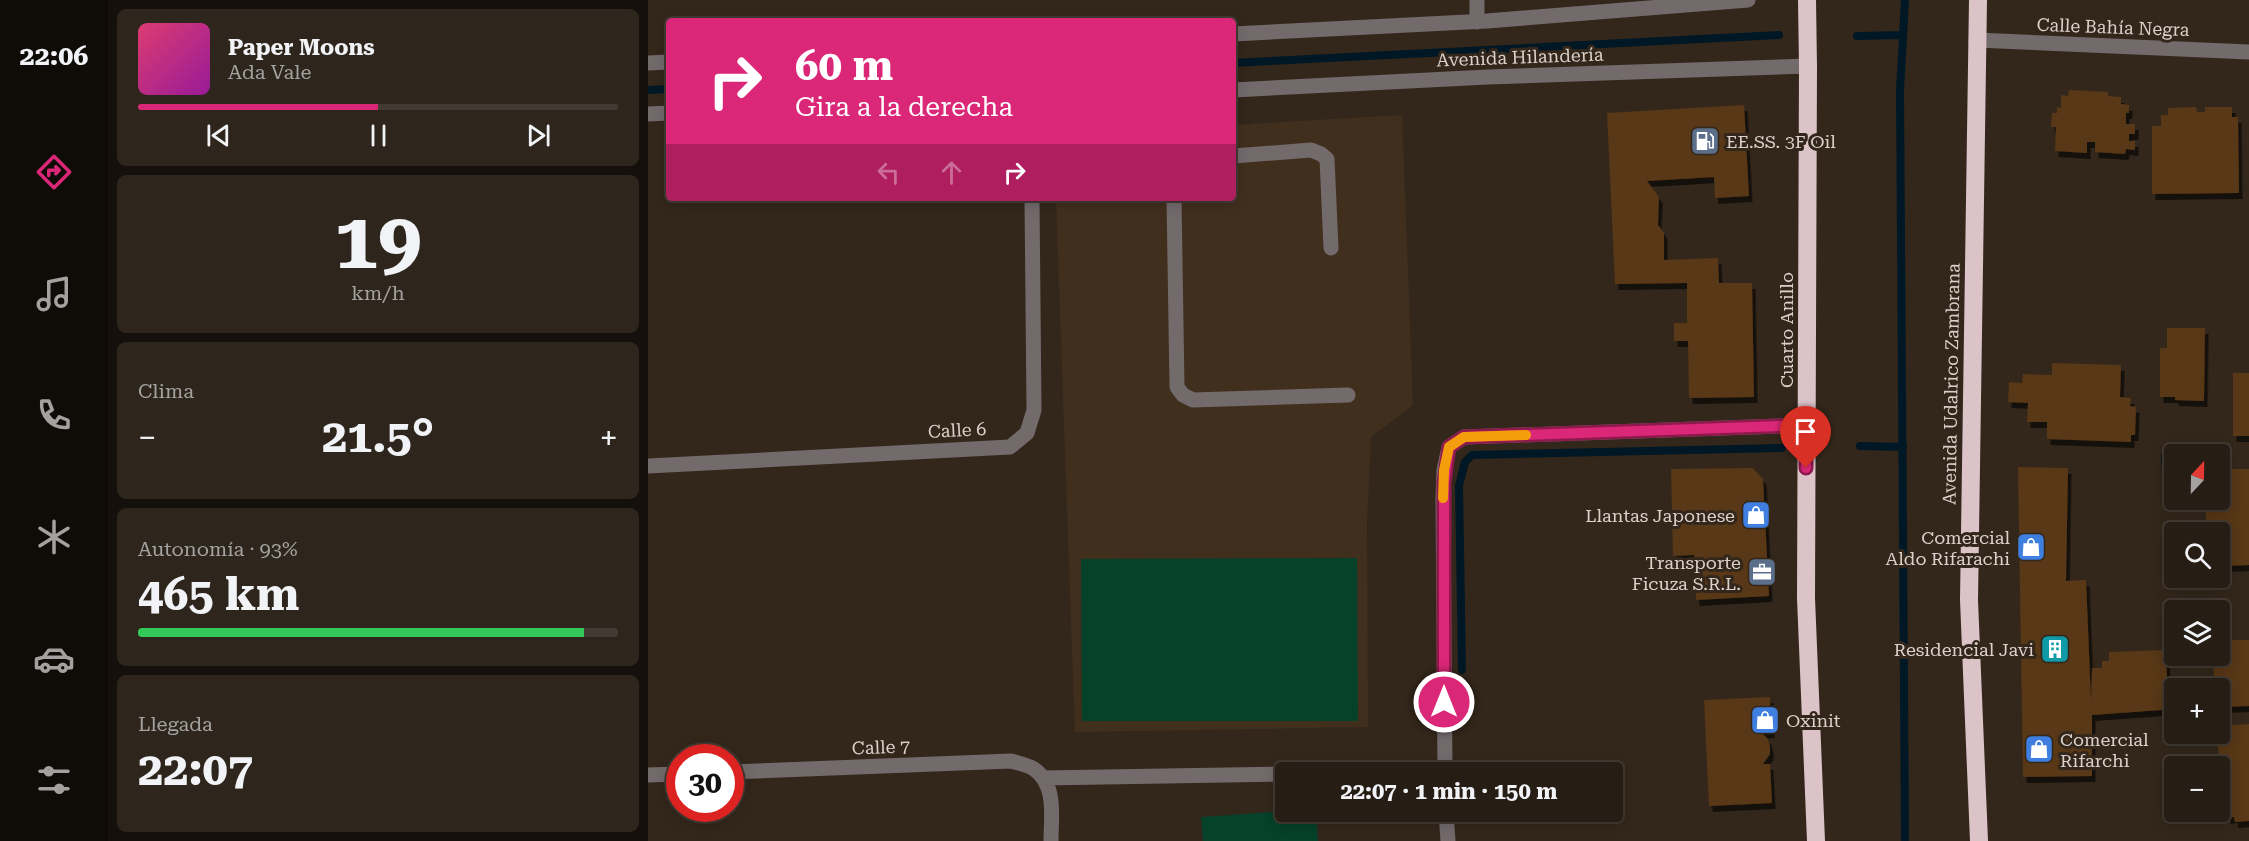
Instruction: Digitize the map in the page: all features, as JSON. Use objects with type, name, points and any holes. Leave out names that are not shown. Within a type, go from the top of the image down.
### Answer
[{"type":"highway","name":"Cuarto Anillo","points":[[1807,0],[1806,598],[1816,841]]},
{"type":"highway","name":"Avenida Udalrico Zambrana","points":[[1978,0],[1969,600],[1978,841]]},
{"type":"street","points":[[1476,22],[1477,0]]},
{"type":"street","name":"Avenida Hilandería","points":[[1236,34],[1476,22],[1748,0]]},
{"type":"street","name":"Calle Bahía Negra","points":[[1976,40],[2249,52]]},
{"type":"street","points":[[648,63],[666,62]]},
{"type":"street","name":"Avenida Hilandería","points":[[1236,90],[1476,77],[1808,66]]},
{"type":"street","points":[[648,114],[666,113]]},
{"type":"street","points":[[1236,156],[1311,150],[1327,159],[1331,248]]},
{"type":"street","name":"Calle 6","points":[[648,466],[1010,447],[1027,432],[1034,410],[1032,201]]},
{"type":"street","points":[[1173,201],[1177,387],[1183,394],[1193,400],[1348,395]]},
{"type":"street","points":[[1445,762],[1443,497],[1444,470],[1449,447],[1464,437],[1806,425]]},
{"type":"street","name":"Calle 7","points":[[744,771],[1011,761],[1038,773],[1275,774]]},
{"type":"street","points":[[1038,773],[1050,791],[1051,841]]},
{"type":"street","points":[[648,775],[666,774]]},
{"type":"street","points":[[1447,822],[1448,841]]},
{"type":"shaded area","points":[[1402,115],[1413,405],[1371,437],[1367,523],[1368,727],[1075,732],[1056,201],[1236,201],[1236,125]]},
{"type":"green space","points":[[1357,558],[1358,721],[1082,721],[1081,559]]},
{"type":"green space","points":[[1275,812],[1275,822],[1317,822],[1318,841],[1203,841],[1201,817]]},
{"type":"water","points":[[2161,454],[2164,454],[2164,499],[2163,499]]},
{"type":"building","points":[[2069,90],[2108,92],[2108,96],[2121,97],[2121,104],[2129,105],[2126,124],[2135,124],[2135,134],[2129,134],[2129,141],[2135,141],[2135,150],[2126,149],[2125,154],[2095,152],[2095,142],[2087,142],[2087,153],[2055,151],[2056,127],[2051,127],[2052,113],[2057,113],[2057,107],[2061,108],[2061,95],[2068,96]]},
{"type":"building","points":[[1744,105],[1749,196],[1715,198],[1714,177],[1647,181],[1659,197],[1658,225],[1664,233],[1664,260],[1718,258],[1719,283],[1752,283],[1754,397],[1689,398],[1688,341],[1674,341],[1674,323],[1687,323],[1687,283],[1615,284],[1607,113]]},
{"type":"building","points":[[2196,107],[2197,112],[2205,112],[2205,107],[2232,107],[2232,117],[2238,117],[2239,193],[2152,194],[2152,126],[2161,126],[2161,115],[2168,115],[2168,108]]},
{"type":"building","points":[[2167,328],[2205,328],[2204,401],[2160,397],[2160,348],[2167,348]]},
{"type":"building","points":[[2052,363],[2121,365],[2120,397],[2131,398],[2130,406],[2136,407],[2135,435],[2131,435],[2131,442],[2047,439],[2047,422],[2027,422],[2028,403],[2008,402],[2009,382],[2022,383],[2023,374],[2052,375]]},
{"type":"building","points":[[2233,373],[2249,373],[2249,436],[2233,436]]},
{"type":"building","points":[[2018,467],[2068,468],[2066,581],[2086,580],[2091,701],[2092,668],[2102,668],[2102,661],[2109,661],[2109,652],[2164,650],[2167,677],[2187,678],[2164,678],[2164,710],[2092,715],[2092,776],[2023,777]]},
{"type":"building","points":[[1753,468],[1763,479],[1769,596],[1696,600],[1694,555],[1673,556],[1671,469]]},
{"type":"building","points":[[2231,469],[2249,469],[2249,565],[2230,566],[2230,522],[2206,522],[2206,510],[2230,510]]},
{"type":"building","points":[[2230,640],[2249,640],[2249,706],[2230,707],[2230,678],[2214,678],[2213,666],[2230,666]]},
{"type":"building","points":[[1770,697],[1771,732],[1762,733],[1768,739],[1770,747],[1770,754],[1763,764],[1770,764],[1772,803],[1709,806],[1704,700]]},
{"type":"building","points":[[2249,724],[2249,821],[2235,822],[2234,817],[2230,818],[2230,756],[2219,756],[2218,744],[2230,744],[2230,725]]},
{"type":"waterway","points":[[1905,0],[1900,90],[1905,841]]},
{"type":"waterway","points":[[1236,63],[1779,35]]},
{"type":"waterway","points":[[1857,36],[1903,35]]},
{"type":"waterway","points":[[648,90],[666,89]]},
{"type":"waterway","points":[[1860,446],[1903,447]]},
{"type":"waterway","points":[[1462,670],[1459,486],[1465,462],[1472,455],[1782,448]]},
{"type":"slow traffic","points":[[1443,498],[1444,470],[1449,447],[1464,437],[1526,435]]},
{"type":"place","name":"EE.SS. 3F Oil","points":[[1705,141]]},
{"type":"place","name":"Llantas Japonese","points":[[1756,515]]},
{"type":"place","name":"Comercial Aldo Rifarachi","points":[[2031,547]]},
{"type":"place","name":"Transporte Ficuza S.R.L.","points":[[1762,572]]},
{"type":"place","name":"Residencial Javi","points":[[2055,649]]},
{"type":"place","name":"Oxinit","points":[[1765,720]]},
{"type":"place","name":"Comercial Rifarchi","points":[[2039,749]]},
{"type":"route","points":[[1444,702],[1444,470],[1449,447],[1464,437],[1806,425],[1806,468]]}]
